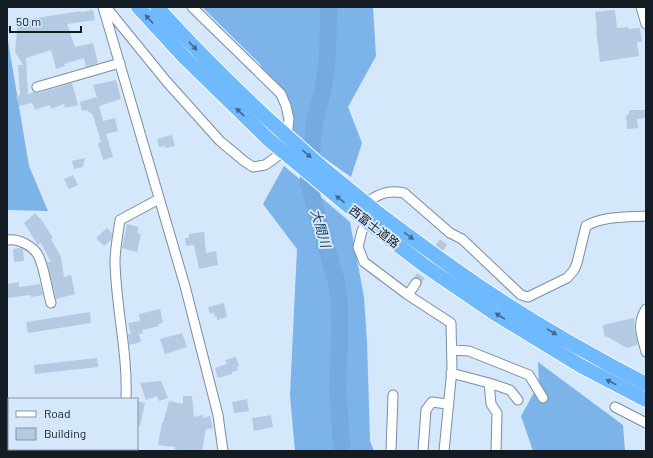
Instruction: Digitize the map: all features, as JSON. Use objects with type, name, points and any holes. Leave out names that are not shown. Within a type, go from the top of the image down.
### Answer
[{"type":"highway","name":"西富士道路","points":[[138,7],[184,57],[268,139],[374,218],[528,318],[590,355],[646,384]]},
{"type":"highway","name":"西富士道路","points":[[157,7],[195,49],[241,94],[425,266],[494,313],[581,366],[646,400]]},
{"type":"street","points":[[103,7],[185,286],[216,407],[223,451]]},
{"type":"street","points":[[106,7],[167,82],[220,141],[253,167],[265,165],[279,155],[287,137],[289,119],[281,94],[192,7]]},
{"type":"street","points":[[641,7],[646,24]]},
{"type":"street","points":[[37,87],[120,63]]},
{"type":"street","points":[[444,451],[447,404],[451,373],[451,323],[364,262],[358,247],[362,231],[367,221],[370,207],[369,201],[378,194],[395,191],[404,194],[448,236],[462,239],[521,295],[528,297],[567,278],[574,270],[586,226],[604,219],[646,216]]},
{"type":"street","points":[[126,398],[126,373],[115,261],[120,220],[160,198]]},
{"type":"street","points":[[7,240],[14,239],[30,246],[38,256],[52,304]]},
{"type":"street","points":[[408,294],[416,283]]},
{"type":"street","points":[[646,309],[641,317],[640,328],[646,352]]},
{"type":"street","points":[[452,350],[469,351],[529,375],[543,398]]},
{"type":"street","points":[[451,373],[510,390],[518,400]]},
{"type":"street","points":[[489,383],[491,404],[497,413],[496,451]]},
{"type":"street","points":[[391,451],[393,395]]},
{"type":"street","points":[[423,451],[426,410],[432,402],[447,404]]},
{"type":"street","points":[[615,407],[646,423]]},
{"type":"shaded area","points":[[202,7],[373,7],[376,56],[348,107],[362,143],[351,177],[296,138],[260,64]]},
{"type":"shaded area","points":[[7,35],[29,166],[48,211],[7,210]]},
{"type":"shaded area","points":[[284,166],[350,222],[364,297],[370,441],[374,451],[295,451],[290,395],[297,249],[263,204]]},
{"type":"shaded area","points":[[538,362],[623,425],[625,451],[533,451],[521,416],[539,384]]},
{"type":"building","points":[[93,10],[95,20],[67,24],[75,47],[93,43],[98,63],[86,67],[84,58],[64,64],[65,66],[56,69],[51,50],[26,58],[28,94],[34,92],[39,93],[72,83],[78,105],[65,108],[64,104],[51,109],[50,105],[35,110],[32,103],[19,106],[16,96],[20,95],[18,65],[23,65],[15,52],[18,21]]},
{"type":"building","points":[[615,10],[617,28],[640,28],[642,42],[637,42],[639,56],[600,62],[595,12]]},
{"type":"building","points":[[116,80],[121,99],[99,106],[103,121],[115,118],[118,131],[106,134],[113,157],[103,160],[98,143],[101,142],[93,115],[87,110],[82,111],[80,102],[97,97],[93,85]]},
{"type":"building","points":[[629,110],[646,110],[646,118],[637,119],[638,128],[627,129],[626,115],[629,115]]},
{"type":"building","points":[[172,135],[175,146],[165,148],[165,146],[159,147],[157,139]]},
{"type":"building","points":[[85,158],[83,167],[74,169],[72,161]]},
{"type":"building","points":[[73,175],[78,185],[69,189],[64,179]]},
{"type":"building","points":[[35,213],[44,223],[53,238],[51,239],[61,257],[64,277],[71,275],[75,294],[56,299],[47,262],[51,262],[41,243],[38,245],[24,223]]},
{"type":"building","points":[[127,224],[139,227],[137,233],[141,234],[137,252],[122,248]]},
{"type":"building","points":[[107,228],[112,233],[111,240],[104,246],[96,238]]},
{"type":"building","points":[[204,232],[206,253],[216,251],[218,265],[199,269],[194,245],[186,246],[185,238],[189,238],[189,234]]},
{"type":"building","points":[[13,249],[23,249],[24,261],[14,262]]},
{"type":"building","points":[[19,282],[19,287],[40,284],[43,295],[7,298],[7,284]]},
{"type":"building","points":[[224,303],[227,317],[217,320],[214,313],[210,314],[208,307]]},
{"type":"building","points":[[160,309],[163,323],[158,324],[159,326],[142,330],[143,333],[139,334],[141,342],[129,345],[128,334],[131,334],[128,323],[140,321],[139,314]]},
{"type":"building","points":[[90,312],[91,323],[28,333],[26,322]]},
{"type":"building","points":[[634,318],[638,345],[627,348],[604,335],[603,325]]},
{"type":"building","points":[[182,333],[187,347],[165,354],[160,339]]},
{"type":"building","points":[[236,357],[239,366],[237,367],[238,370],[232,372],[232,374],[218,378],[215,368],[227,364],[225,360]]},
{"type":"building","points":[[97,358],[98,367],[35,374],[34,365]]},
{"type":"building","points":[[161,381],[168,398],[159,401],[157,396],[146,400],[140,383]]},
{"type":"building","points":[[183,396],[192,396],[194,417],[203,415],[203,418],[210,416],[213,428],[206,429],[202,451],[184,451],[174,449],[175,447],[158,445],[162,423],[169,401],[183,404]]},
{"type":"building","points":[[247,399],[249,411],[234,413],[232,402]]},
{"type":"building","points":[[138,401],[145,403],[140,426],[138,426]]},
{"type":"building","points":[[271,415],[273,427],[254,431],[252,418]]},
{"type":"waterway","name":"大間川","points":[[329,7],[327,62],[323,90],[315,120],[308,182],[337,284],[340,308],[338,391],[342,451]]},
{"type":"tunnel","points":[[416,283],[446,238]]}]
